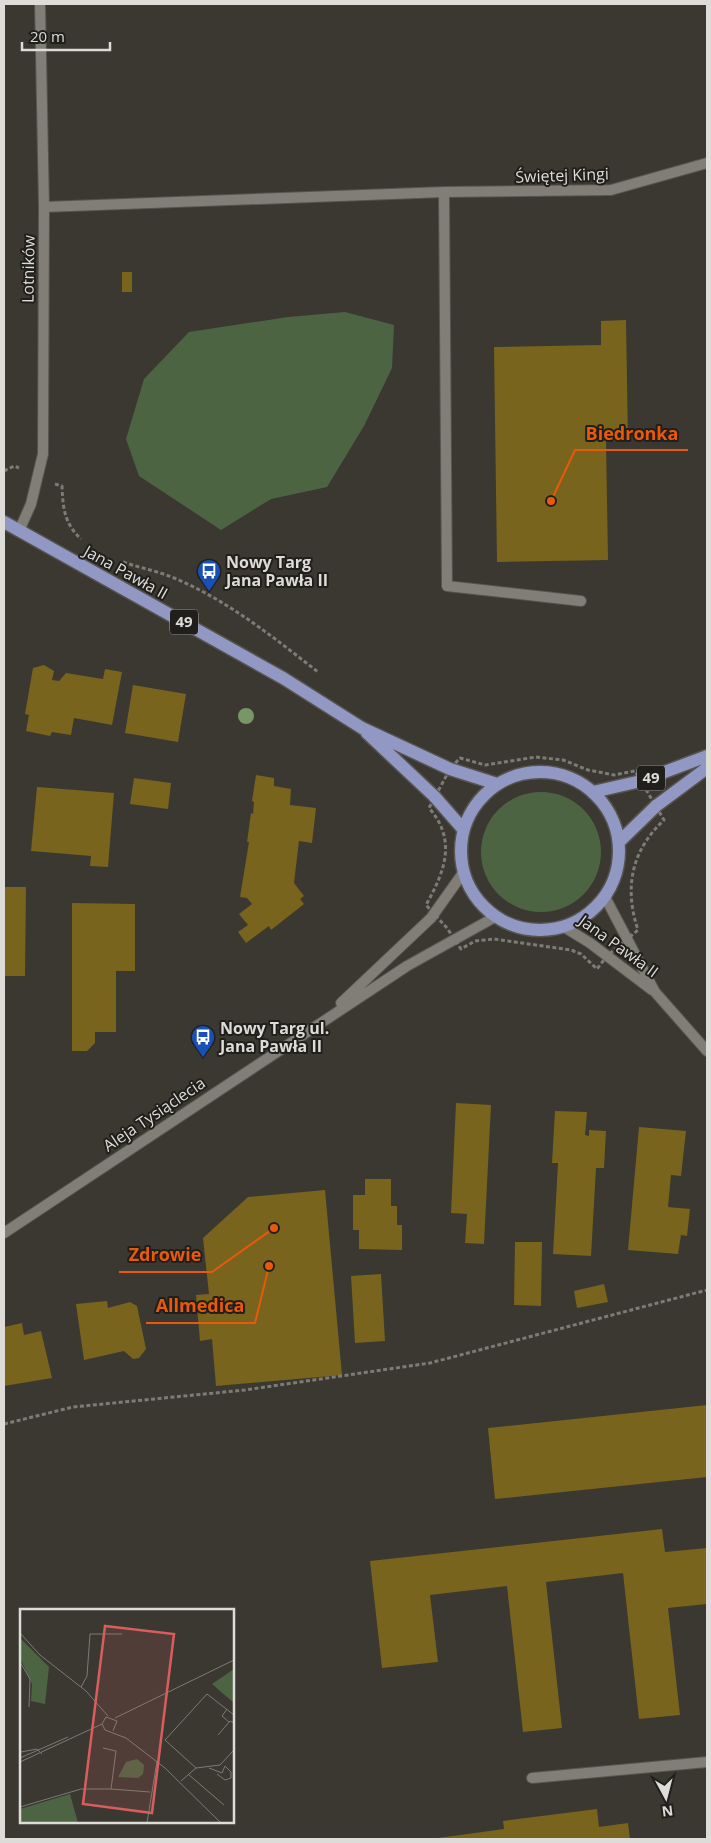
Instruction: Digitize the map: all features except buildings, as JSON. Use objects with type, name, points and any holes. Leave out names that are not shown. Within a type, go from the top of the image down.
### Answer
[{"type":"main road","name":"Jana Pawła II","points":[[4,522],[283,678],[362,728],[450,769],[497,784]]},
{"type":"main road","name":"Jana Pawła II","points":[[362,728],[434,796],[463,829]]},
{"type":"main road","name":"49","points":[[593,792],[642,781],[707,756]]},
{"type":"main road","name":"49","points":[[619,842],[656,806],[707,768]]},
{"type":"main road","points":[[546,772],[571,778],[593,792],[611,814],[619,842],[618,865],[605,897],[587,915],[564,927],[536,930],[508,924],[495,917],[472,893],[463,873],[460,851],[463,829],[472,808],[497,784],[521,774],[546,772]]},
{"type":"street","name":"Lotników","points":[[20,531],[39,478],[43,454],[44,207],[40,4]]},
{"type":"street","name":"Świętej Kingi","points":[[44,207],[444,192],[611,190],[707,163]]},
{"type":"street","points":[[444,192],[447,586],[581,601]]},
{"type":"street","name":"Aleja Tysiąclecia","points":[[322,1021],[431,918],[463,873]]},
{"type":"street","name":"Jana Pawła II","points":[[605,897],[655,992]]},
{"type":"street","name":"Aleja Tysiąclecia","points":[[4,1233],[322,1021],[408,966],[495,917]]},
{"type":"street","name":"Jana Pawła II","points":[[564,927],[655,992],[707,1051]]},
{"type":"street","points":[[532,1778],[707,1762]]},
{"type":"path","points":[[4,472],[14,466],[62,486],[63,502],[69,528],[86,544]]},
{"type":"path","points":[[115,559],[173,577],[229,607],[261,628],[320,674]]},
{"type":"path","points":[[452,753],[460,758],[484,766],[536,757],[563,760],[588,770],[614,775],[635,770],[664,820],[647,836],[633,869],[630,897],[638,930],[607,956],[597,969],[580,954],[571,950],[494,939],[475,941],[461,949],[426,905],[441,879],[445,858],[445,835],[440,820],[429,808],[450,769],[460,758]]},
{"type":"path","points":[[4,1424],[73,1407],[245,1390],[430,1363],[707,1290]]},
{"type":"green space","points":[[345,312],[394,325],[392,368],[364,426],[327,487],[271,499],[221,530],[139,476],[126,439],[144,379],[189,332],[288,317]]},
{"type":"green space","points":[[541,792],[564,796],[583,810],[597,829],[601,852],[597,875],[583,894],[564,908],[541,912],[518,908],[499,894],[485,875],[481,852],[485,829],[499,810],[518,796]]},
{"type":"place","name":"Biedronka","points":[[551,501]]},
{"type":"place","name":"Nowy Targ Jana Pawła II","points":[[209,592]]},
{"type":"place","name":"Nowy Targ ul. Jana Pawła II","points":[[203,1058]]},
{"type":"place","name":"Zdrowie","points":[[274,1228]]},
{"type":"place","name":"Allmedica","points":[[269,1266]]}]
